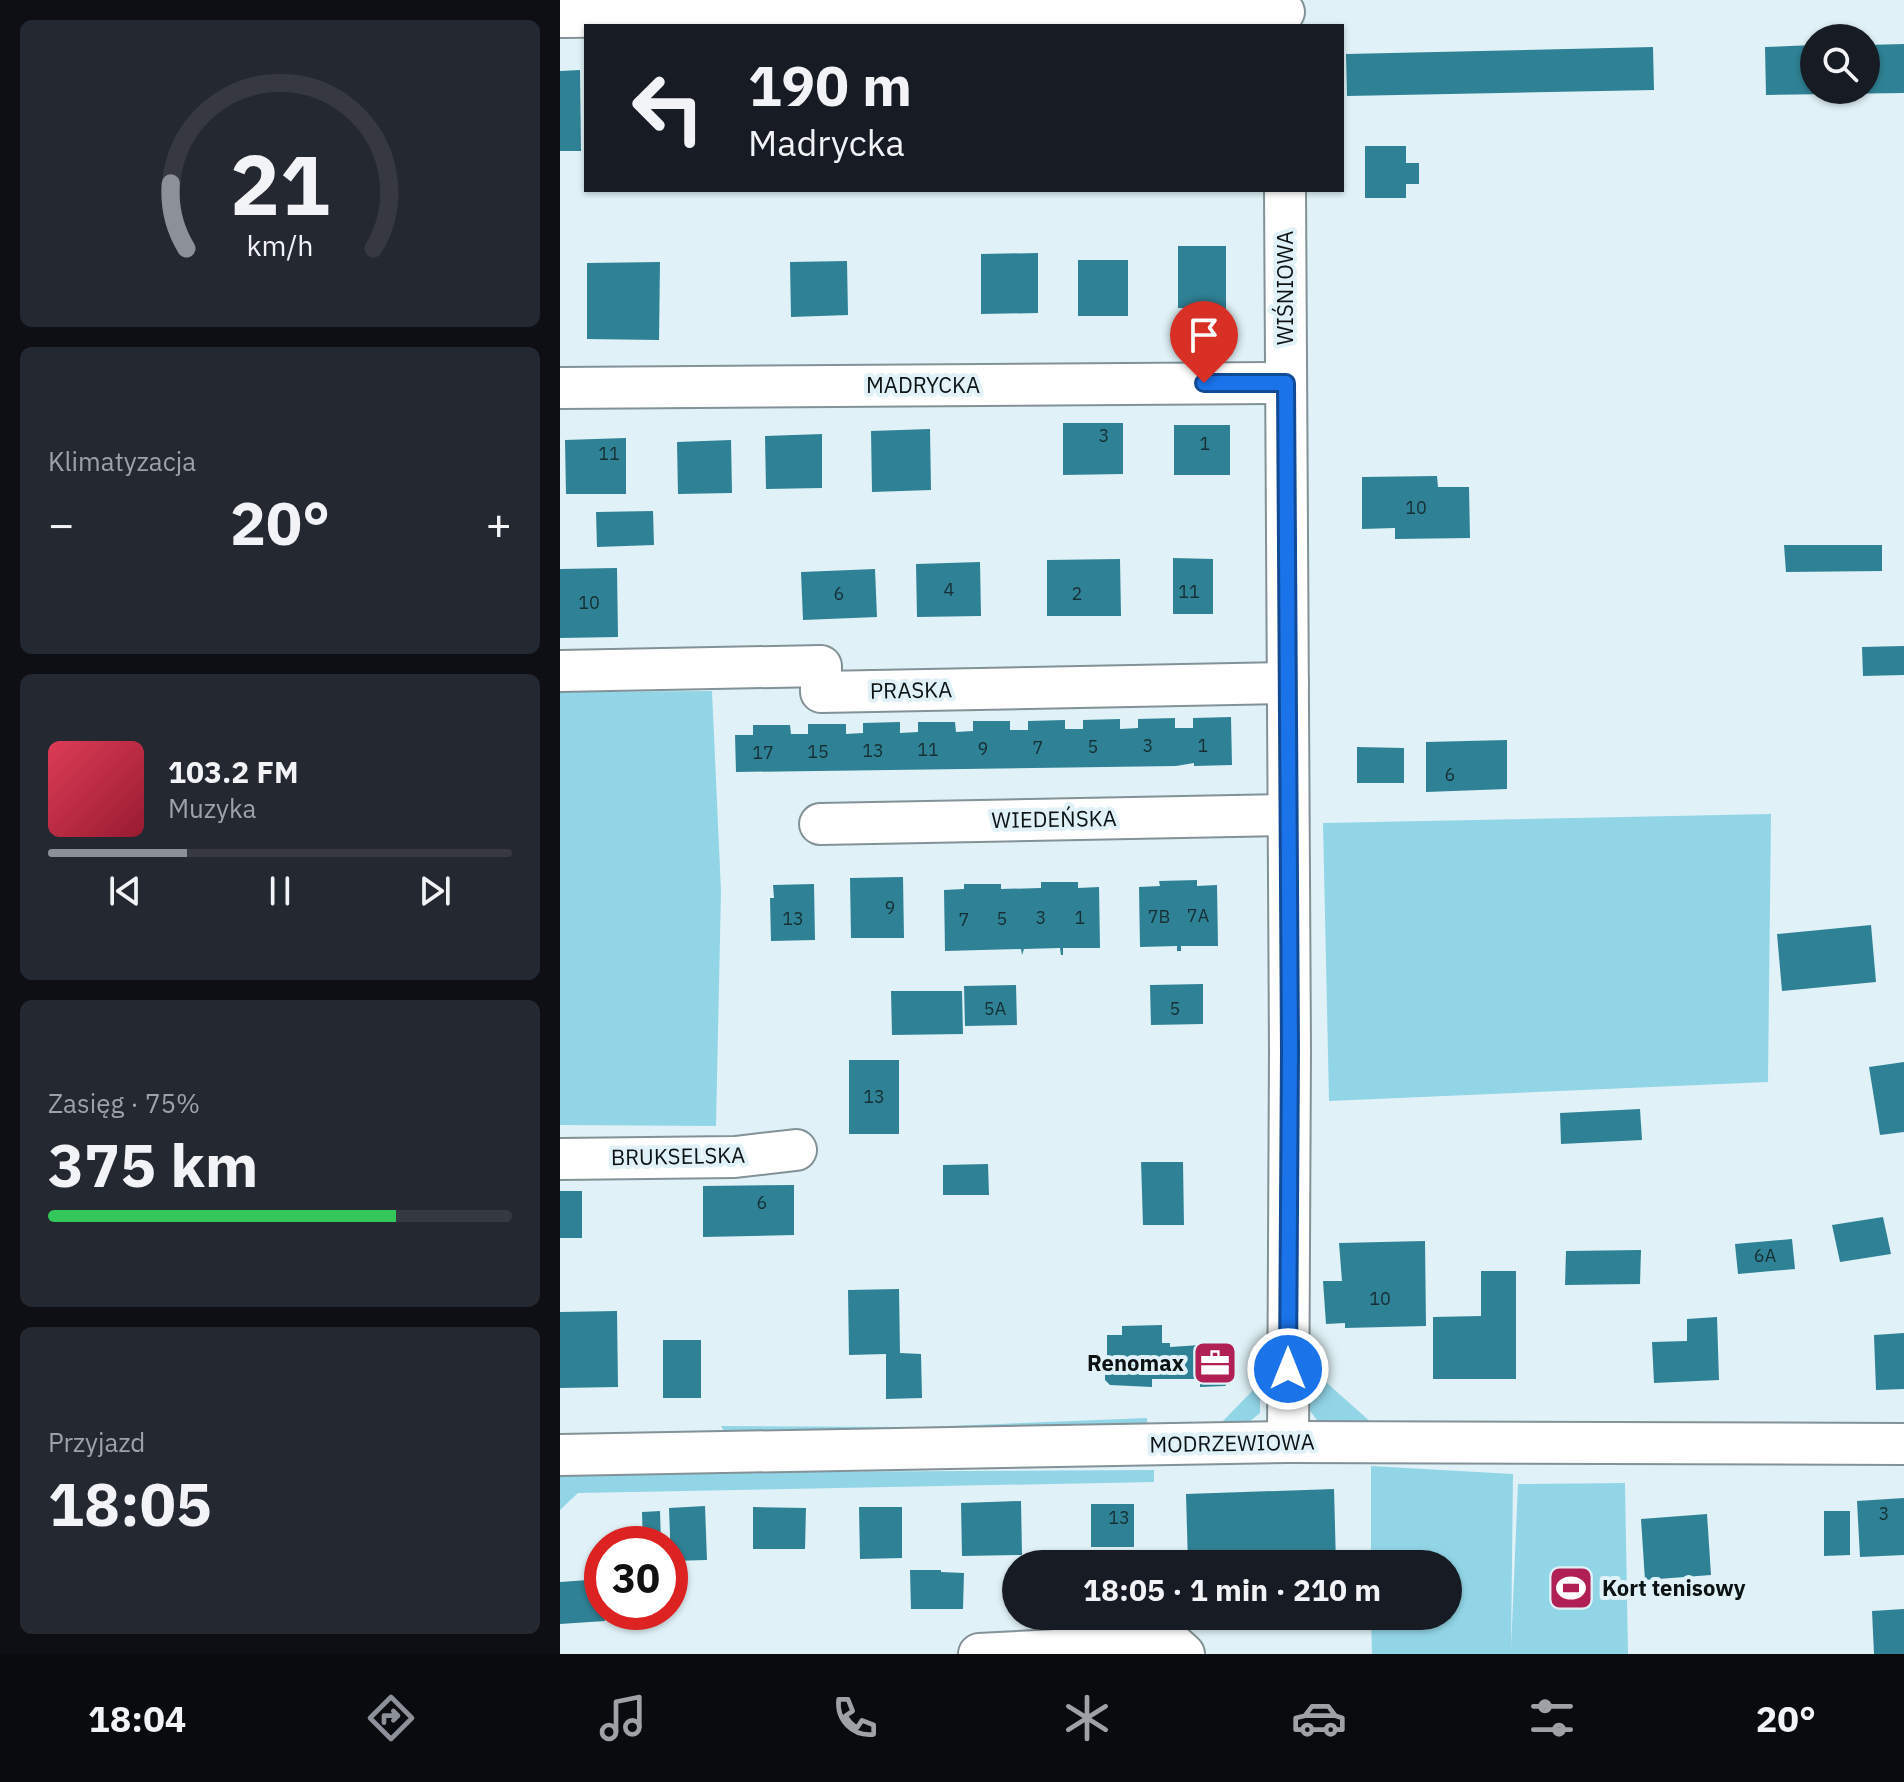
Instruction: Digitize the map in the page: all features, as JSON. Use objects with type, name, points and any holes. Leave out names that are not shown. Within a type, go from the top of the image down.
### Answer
[{"type":"street","points":[[560,17],[1284,13]]},
{"type":"street","name":"WIŚNIOWA","points":[[1285,192],[1288,1442]]},
{"type":"street","name":"MADRYCKA","points":[[560,388],[1286,383]]},
{"type":"street","name":"PRASKA","points":[[560,671],[821,666],[821,692],[1288,683]]},
{"type":"street","name":"WIEDEŃSKA","points":[[820,824],[1288,815]]},
{"type":"street","name":"BRUKSELSKA","points":[[560,1159],[735,1157],[796,1150]]},
{"type":"street","name":"MODRZEWIOWA","points":[[560,1455],[1288,1442],[1904,1444]]},
{"type":"street","points":[[979,1654],[1173,1644],[1184,1654]]},
{"type":"shaded area","points":[[712,691],[721,891],[716,1126],[560,1125],[560,692]]},
{"type":"shaded area","points":[[1771,814],[1768,1082],[1329,1101],[1323,823]]},
{"type":"shaded area","points":[[1310,1368],[1373,1424],[1320,1424],[1307,1407]]},
{"type":"shaded area","points":[[1260,1383],[1260,1413],[1244,1426],[1221,1423]]},
{"type":"shaded area","points":[[1147,1418],[1147,1439],[926,1441],[925,1427]]},
{"type":"shaded area","points":[[721,1426],[896,1427],[893,1440],[729,1440]]},
{"type":"shaded area","points":[[1371,1466],[1513,1474],[1511,1649],[1518,1484],[1625,1483],[1628,1654],[1372,1654],[1371,1630],[1462,1630],[1462,1550],[1371,1550]]},
{"type":"shaded area","points":[[1154,1470],[1154,1482],[578,1493],[560,1510],[560,1474],[566,1473]]},
{"type":"building","points":[[1904,44],[1904,93],[1880,93],[1880,45]]},
{"type":"building","points":[[1800,46],[1800,95],[1766,95],[1765,47]]},
{"type":"building","points":[[1653,47],[1654,90],[1347,96],[1346,54]]},
{"type":"building","points":[[580,70],[581,151],[560,151],[560,71]]},
{"type":"building","points":[[1365,146],[1406,146],[1406,163],[1419,163],[1419,184],[1406,184],[1406,198],[1365,198]]},
{"type":"building","points":[[1178,246],[1226,246],[1226,309],[1178,308]]},
{"type":"building","points":[[1038,253],[1038,313],[981,314],[981,254]]},
{"type":"building","points":[[1078,260],[1128,260],[1128,316],[1078,316]]},
{"type":"building","points":[[847,261],[848,315],[791,317],[790,262]]},
{"type":"building","points":[[660,262],[659,340],[587,339],[587,263]]},
{"type":"building","points":[[1063,423],[1123,423],[1123,474],[1063,475]]},
{"type":"building","points":[[1174,425],[1230,425],[1230,475],[1174,475]]},
{"type":"building","points":[[930,429],[931,490],[872,492],[871,431]]},
{"type":"building","points":[[822,434],[822,488],[766,489],[765,436]]},
{"type":"building","points":[[626,438],[626,494],[566,494],[565,440]]},
{"type":"building","points":[[731,440],[732,493],[678,494],[677,442]]},
{"type":"building","points":[[1437,476],[1438,487],[1469,487],[1470,538],[1395,539],[1395,528],[1362,529],[1362,477]]},
{"type":"building","points":[[653,511],[654,545],[597,547],[596,512]]},
{"type":"building","points":[[1784,545],[1882,545],[1882,571],[1786,572]]},
{"type":"building","points":[[1173,558],[1213,559],[1213,614],[1173,614]]},
{"type":"building","points":[[1120,559],[1121,616],[1047,616],[1047,560]]},
{"type":"building","points":[[980,562],[981,616],[917,617],[916,564]]},
{"type":"building","points":[[617,568],[618,637],[560,638],[560,569]]},
{"type":"building","points":[[875,569],[877,617],[803,620],[801,572]]},
{"type":"building","points":[[1904,646],[1904,675],[1863,676],[1862,647]]},
{"type":"building","points":[[1231,717],[1232,765],[1194,766],[1194,763],[1176,766],[736,772],[735,735],[753,735],[753,725],[790,725],[791,734],[808,734],[808,724],[846,724],[846,734],[863,733],[863,723],[900,722],[900,733],[918,732],[918,722],[955,722],[956,732],[973,731],[973,721],[1010,721],[1010,730],[1028,730],[1028,721],[1065,720],[1065,729],[1083,729],[1083,720],[1120,719],[1120,729],[1138,728],[1138,719],[1175,718],[1175,728],[1193,728],[1193,718]]},
{"type":"building","points":[[1507,740],[1507,789],[1426,792],[1426,742]]},
{"type":"building","points":[[1357,747],[1404,748],[1404,783],[1357,783]]},
{"type":"building","points":[[903,877],[904,938],[851,938],[850,878]]},
{"type":"building","points":[[1197,880],[1197,886],[1217,885],[1218,946],[1181,946],[1181,951],[1177,951],[1177,946],[1140,947],[1139,887],[1160,886],[1159,881]]},
{"type":"building","points":[[1041,882],[1078,882],[1078,888],[1099,887],[1100,948],[1063,948],[1063,955],[1060,948],[1024,949],[1022,955],[1021,949],[945,951],[944,890],[964,889],[964,884],[1001,884],[1001,889],[1041,888]]},
{"type":"building","points":[[814,884],[815,940],[771,941],[770,898],[774,898],[773,885]]},
{"type":"building","points":[[1871,925],[1876,982],[1782,991],[1777,934]]},
{"type":"building","points":[[1203,984],[1203,1024],[1151,1025],[1150,985]]},
{"type":"building","points":[[1016,985],[1017,1025],[965,1026],[964,986]]},
{"type":"building","points":[[891,991],[962,991],[963,1034],[892,1035]]},
{"type":"building","points":[[849,1060],[899,1060],[899,1134],[849,1134]]},
{"type":"building","points":[[1904,1062],[1904,1132],[1880,1135],[1869,1067]]},
{"type":"building","points":[[1640,1109],[1642,1140],[1561,1144],[1560,1113]]},
{"type":"building","points":[[1141,1162],[1183,1162],[1184,1225],[1143,1225]]},
{"type":"building","points":[[988,1164],[989,1195],[943,1195],[943,1165]]},
{"type":"building","points":[[794,1185],[794,1235],[703,1237],[703,1186]]},
{"type":"building","points":[[560,1191],[582,1191],[582,1238],[560,1238]]},
{"type":"building","points":[[1883,1217],[1891,1254],[1840,1262],[1832,1225]]},
{"type":"building","points":[[1792,1239],[1795,1269],[1738,1274],[1735,1244]]},
{"type":"building","points":[[1425,1241],[1426,1326],[1345,1328],[1345,1323],[1326,1324],[1323,1281],[1342,1281],[1339,1243]]},
{"type":"building","points":[[1641,1250],[1640,1284],[1565,1285],[1566,1251]]},
{"type":"building","points":[[1481,1271],[1516,1271],[1516,1379],[1433,1379],[1433,1317],[1481,1316]]},
{"type":"building","points":[[899,1289],[900,1353],[921,1354],[922,1398],[886,1399],[886,1354],[849,1355],[848,1290]]},
{"type":"building","points":[[617,1311],[618,1387],[560,1388],[560,1312]]},
{"type":"building","points":[[1717,1317],[1719,1380],[1654,1383],[1652,1342],[1687,1341],[1687,1319]]},
{"type":"building","points":[[1162,1325],[1162,1343],[1170,1343],[1170,1347],[1230,1343],[1232,1379],[1225,1386],[1200,1387],[1200,1379],[1152,1379],[1152,1387],[1110,1385],[1105,1380],[1107,1335],[1122,1335],[1122,1326]]},
{"type":"building","points":[[1904,1333],[1904,1389],[1876,1390],[1874,1335]]},
{"type":"building","points":[[663,1340],[701,1340],[701,1398],[663,1398]]},
{"type":"building","points":[[1334,1489],[1336,1550],[1188,1550],[1186,1494]]},
{"type":"building","points":[[1904,1498],[1904,1555],[1860,1557],[1857,1501]]},
{"type":"building","points":[[1021,1501],[1022,1550],[1002,1550],[1002,1555],[962,1556],[961,1503]]},
{"type":"building","points":[[1091,1504],[1134,1504],[1134,1547],[1091,1547]]},
{"type":"building","points":[[705,1506],[707,1560],[688,1561],[688,1526],[670,1526],[669,1508]]},
{"type":"building","points":[[753,1507],[806,1508],[805,1549],[753,1549]]},
{"type":"building","points":[[859,1507],[902,1507],[902,1558],[860,1559]]},
{"type":"building","points":[[660,1511],[660,1526],[642,1526],[642,1512]]},
{"type":"building","points":[[1824,1511],[1850,1511],[1850,1555],[1824,1556]]},
{"type":"building","points":[[1707,1514],[1711,1575],[1645,1580],[1641,1519]]},
{"type":"building","points":[[910,1570],[964,1573],[963,1609],[911,1609]]},
{"type":"building","points":[[584,1580],[584,1622],[560,1624],[560,1582]]},
{"type":"building","points":[[1904,1609],[1904,1654],[1874,1654],[1872,1611]]},
{"type":"place","name":"Renomax","points":[[1215,1363]]},
{"type":"place","name":"Kort tenisowy","points":[[1571,1588]]},
{"type":"route","points":[[1204,383],[1286,383],[1290,1051],[1288,1369]]}]
